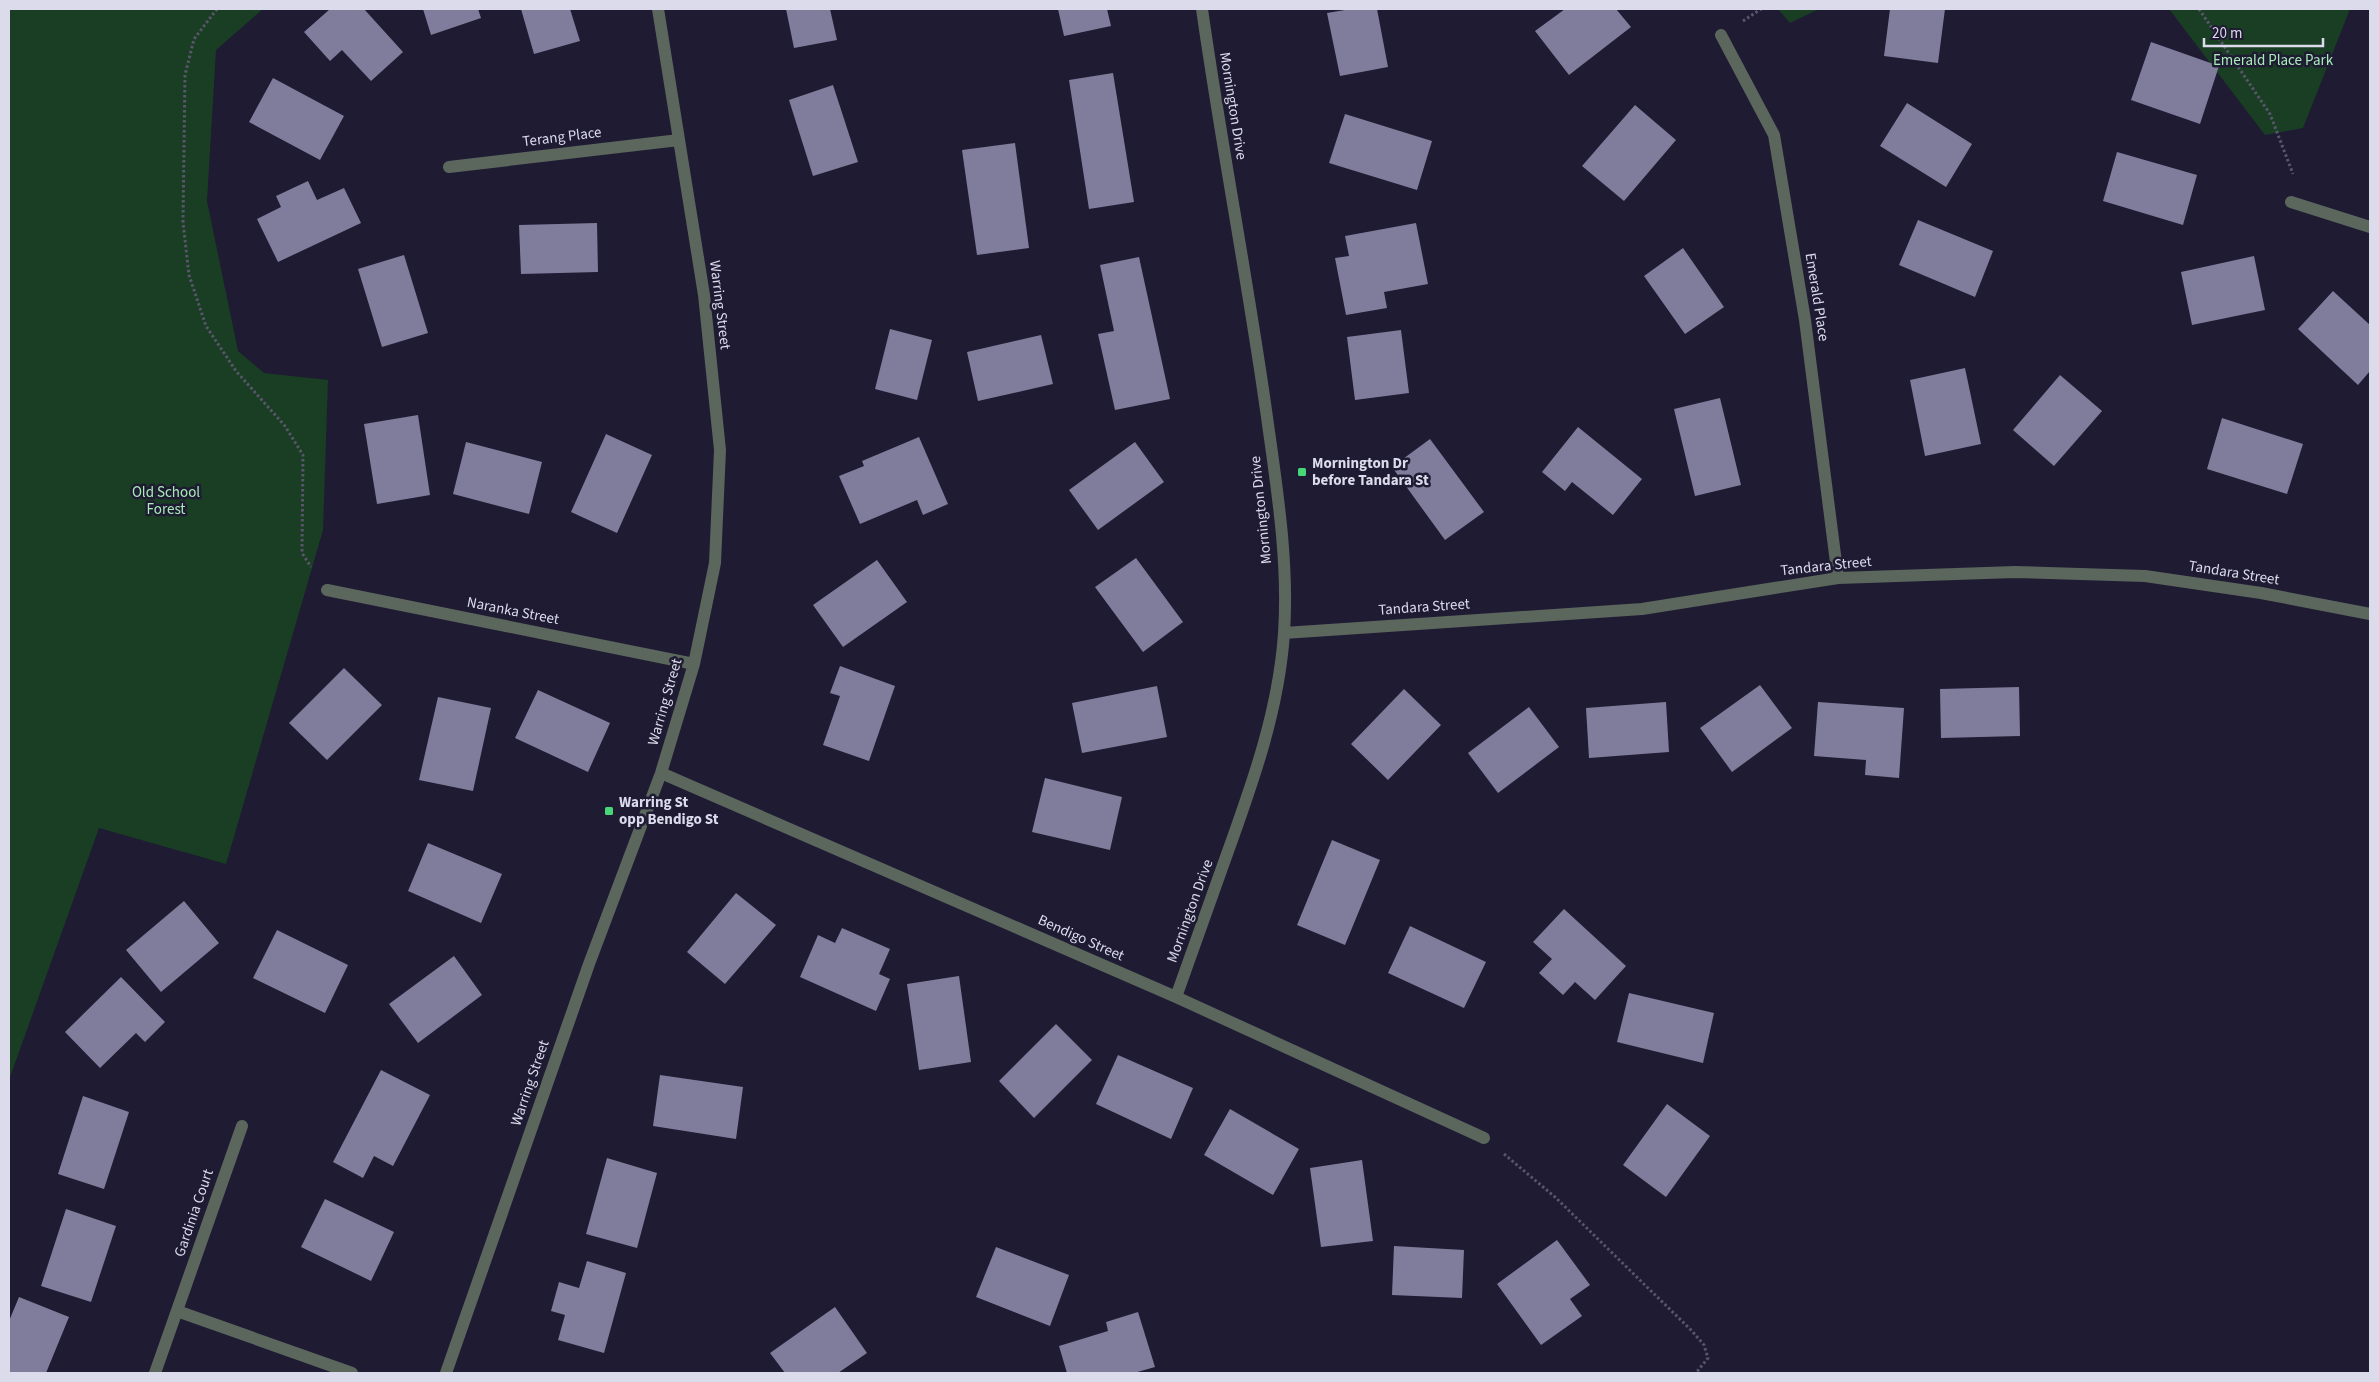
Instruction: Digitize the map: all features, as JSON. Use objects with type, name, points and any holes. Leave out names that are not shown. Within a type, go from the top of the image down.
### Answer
[{"type":"street","name":"Warring Street","points":[[446,1373],[590,964],[662,773],[694,664],[715,563],[720,450],[704,295],[658,9]]},
{"type":"street","name":"Mornington Drive","points":[[1176,997],[1257,772],[1276,692],[1284,633],[1284,575],[1276,480],[1261,373],[1220,132],[1202,9]]},
{"type":"street","name":"Emerald Place","points":[[1721,35],[1774,134],[1805,320],[1838,578]]},
{"type":"street","name":"Terang Place","points":[[449,166],[679,140]]},
{"type":"street","points":[[2291,202],[2370,227]]},
{"type":"street","name":"Tandara Street","points":[[1284,633],[1642,609],[1838,578],[2014,572],[2145,576],[2261,594],[2370,614]]},
{"type":"street","name":"Naranka Street","points":[[327,590],[694,664]]},
{"type":"street","name":"Bendigo Street","points":[[662,773],[1176,997],[1484,1138]]},
{"type":"street","name":"Gardinia Court","points":[[155,1373],[242,1126]]},
{"type":"street","points":[[177,1311],[352,1373]]},
{"type":"path","points":[[217,9],[194,39],[185,75],[183,222],[189,275],[206,326],[236,371],[285,426],[303,454],[302,553],[327,590]]},
{"type":"path","points":[[2198,9],[2270,114],[2287,154],[2295,180],[2291,202]]},
{"type":"path","points":[[1484,1138],[1556,1197],[1692,1331],[1704,1345],[1708,1358],[1696,1373]]},
{"type":"green space","name":"Old School Forest","points":[[9,9],[263,9],[216,50],[207,201],[238,351],[264,373],[328,380],[323,530],[226,864],[99,828],[9,1080]]},
{"type":"green space","points":[[1778,9],[1819,9],[1790,23]]},
{"type":"green space","name":"Emerald Place Park","points":[[2169,9],[2350,9],[2303,128],[2265,135]]},
{"type":"building","points":[[330,9],[364,9],[403,52],[371,81],[342,50],[330,61],[304,32]]},
{"type":"building","points":[[423,9],[478,9],[481,18],[431,35]]},
{"type":"building","points":[[521,9],[570,9],[580,41],[534,54]]},
{"type":"building","points":[[786,9],[830,9],[837,40],[794,48]]},
{"type":"building","points":[[1058,9],[1107,9],[1111,26],[1064,36]]},
{"type":"building","points":[[1351,9],[1377,9],[1388,67],[1340,76],[1327,13]]},
{"type":"building","points":[[1565,9],[1616,9],[1631,27],[1569,75],[1535,31]]},
{"type":"building","points":[[1890,9],[1945,9],[1938,63],[1884,56]]},
{"type":"building","points":[[2151,42],[2219,66],[2200,124],[2131,100]]},
{"type":"building","points":[[1113,73],[1134,202],[1089,209],[1069,80]]},
{"type":"building","points":[[273,78],[344,116],[320,160],[249,122]]},
{"type":"building","points":[[833,85],[858,162],[813,176],[789,100]]},
{"type":"building","points":[[1907,103],[1972,144],[1946,187],[1880,146]]},
{"type":"building","points":[[1635,105],[1676,140],[1624,201],[1582,166]]},
{"type":"building","points":[[1345,114],[1432,141],[1417,190],[1329,163]]},
{"type":"building","points":[[1015,143],[1029,248],[977,255],[962,150]]},
{"type":"building","points":[[2117,152],[2197,175],[2183,225],[2103,201]]},
{"type":"building","points":[[308,181],[317,200],[344,188],[361,223],[278,262],[257,219],[281,207],[276,196]]},
{"type":"building","points":[[1918,220],[1993,251],[1975,297],[1899,265]]},
{"type":"building","points":[[597,223],[598,272],[521,274],[519,225]]},
{"type":"building","points":[[1416,223],[1428,284],[1384,292],[1387,308],[1346,315],[1335,258],[1349,256],[1345,236]]},
{"type":"building","points":[[1683,248],[1724,307],[1685,334],[1644,276]]},
{"type":"building","points":[[404,255],[428,333],[382,347],[358,269]]},
{"type":"building","points":[[2254,256],[2265,310],[2192,325],[2181,272]]},
{"type":"building","points":[[1139,257],[1170,399],[1115,410],[1098,334],[1114,331],[1100,265]]},
{"type":"building","points":[[2333,291],[2370,325],[2370,371],[2358,385],[2298,329]]},
{"type":"building","points":[[890,329],[932,340],[917,400],[875,389]]},
{"type":"building","points":[[1401,330],[1409,393],[1355,400],[1347,337]]},
{"type":"building","points":[[1041,335],[1053,384],[978,401],[967,352]]},
{"type":"building","points":[[1965,368],[1981,444],[1925,456],[1910,380]]},
{"type":"building","points":[[2060,375],[2102,411],[2054,466],[2013,430]]},
{"type":"building","points":[[1720,398],[1741,485],[1695,496],[1674,409]]},
{"type":"building","points":[[418,415],[430,495],[377,504],[364,424]]},
{"type":"building","points":[[2222,418],[2303,444],[2287,494],[2207,469]]},
{"type":"building","points":[[1578,427],[1642,479],[1613,515],[1572,482],[1565,491],[1542,472]]},
{"type":"building","points":[[606,434],[652,455],[617,533],[571,512]]},
{"type":"building","points":[[919,437],[948,504],[923,515],[917,500],[860,524],[839,476],[864,466],[862,461]]},
{"type":"building","points":[[1430,439],[1484,512],[1445,540],[1392,467]]},
{"type":"building","points":[[466,442],[542,462],[529,514],[453,494]]},
{"type":"building","points":[[1135,442],[1164,482],[1098,530],[1069,490]]},
{"type":"building","points":[[1136,558],[1183,622],[1143,652],[1095,587]]},
{"type":"building","points":[[877,560],[907,602],[843,647],[813,605]]},
{"type":"building","points":[[840,666],[895,686],[869,761],[823,745],[840,696],[830,693]]},
{"type":"building","points":[[344,668],[382,705],[327,760],[289,723]]},
{"type":"building","points":[[1760,685],[1792,728],[1732,772],[1700,728]]},
{"type":"building","points":[[1157,686],[1167,737],[1082,753],[1072,703]]},
{"type":"building","points":[[2019,687],[2020,736],[1941,738],[1940,689]]},
{"type":"building","points":[[1404,689],[1441,725],[1388,780],[1351,744]]},
{"type":"building","points":[[538,690],[610,723],[588,772],[515,738]]},
{"type":"building","points":[[438,697],[491,708],[473,791],[419,780]]},
{"type":"building","points":[[1666,702],[1669,752],[1589,758],[1586,708]]},
{"type":"building","points":[[1818,702],[1904,708],[1899,778],[1865,775],[1866,760],[1814,756]]},
{"type":"building","points":[[1529,707],[1559,747],[1498,793],[1468,753]]},
{"type":"building","points":[[1045,778],[1122,797],[1110,850],[1032,832]]},
{"type":"building","points":[[1332,840],[1380,860],[1345,945],[1297,925]]},
{"type":"building","points":[[428,843],[502,874],[481,923],[408,891]]},
{"type":"building","points":[[736,893],[776,925],[725,984],[687,952]]},
{"type":"building","points":[[184,901],[219,943],[161,992],[126,950]]},
{"type":"building","points":[[1564,909],[1626,966],[1595,1000],[1575,982],[1563,995],[1539,973],[1552,959],[1533,942]]},
{"type":"building","points":[[1410,926],[1486,962],[1464,1008],[1388,973]]},
{"type":"building","points":[[842,928],[890,949],[879,974],[890,979],[876,1011],[800,977],[818,935],[835,943]]},
{"type":"building","points":[[277,930],[348,965],[325,1013],[253,978]]},
{"type":"building","points":[[454,956],[482,995],[418,1043],[389,1004]]},
{"type":"building","points":[[959,976],[971,1062],[919,1070],[907,984]]},
{"type":"building","points":[[121,977],[165,1022],[145,1042],[136,1033],[100,1068],[65,1032]]},
{"type":"building","points":[[1629,993],[1714,1013],[1703,1063],[1617,1042]]},
{"type":"building","points":[[1056,1024],[1092,1060],[1034,1118],[999,1081]]},
{"type":"building","points":[[1118,1055],[1193,1088],[1171,1139],[1096,1104]]},
{"type":"building","points":[[381,1070],[430,1095],[393,1166],[374,1156],[363,1178],[333,1162]]},
{"type":"building","points":[[660,1075],[743,1087],[736,1139],[653,1126]]},
{"type":"building","points":[[83,1096],[129,1112],[104,1189],[58,1174]]},
{"type":"building","points":[[1667,1104],[1710,1136],[1666,1197],[1623,1165]]},
{"type":"building","points":[[1230,1109],[1299,1149],[1273,1195],[1204,1155]]},
{"type":"building","points":[[607,1158],[657,1173],[637,1248],[586,1234]]},
{"type":"building","points":[[1362,1160],[1373,1241],[1321,1247],[1310,1168]]},
{"type":"building","points":[[325,1199],[394,1232],[371,1281],[301,1247]]},
{"type":"building","points":[[66,1209],[116,1226],[91,1302],[41,1286]]},
{"type":"building","points":[[1557,1240],[1590,1285],[1570,1299],[1582,1316],[1541,1345],[1497,1284]]},
{"type":"building","points":[[1394,1246],[1464,1250],[1462,1298],[1392,1295]]},
{"type":"building","points":[[996,1247],[1069,1275],[1050,1326],[976,1297]]},
{"type":"building","points":[[587,1261],[626,1273],[604,1353],[558,1340],[565,1315],[551,1311],[559,1282],[579,1288]]},
{"type":"building","points":[[19,1297],[69,1317],[46,1373],[9,1373],[9,1321]]},
{"type":"building","points":[[835,1307],[867,1353],[838,1373],[785,1373],[770,1353]]},
{"type":"building","points":[[1138,1312],[1155,1367],[1134,1373],[1067,1373],[1059,1346],[1108,1331],[1106,1322]]},
{"type":"place","name":"Mornington Dr before Tandara St","points":[[1302,472]]},
{"type":"place","name":"Warring St opp Bendigo St","points":[[609,811]]}]
